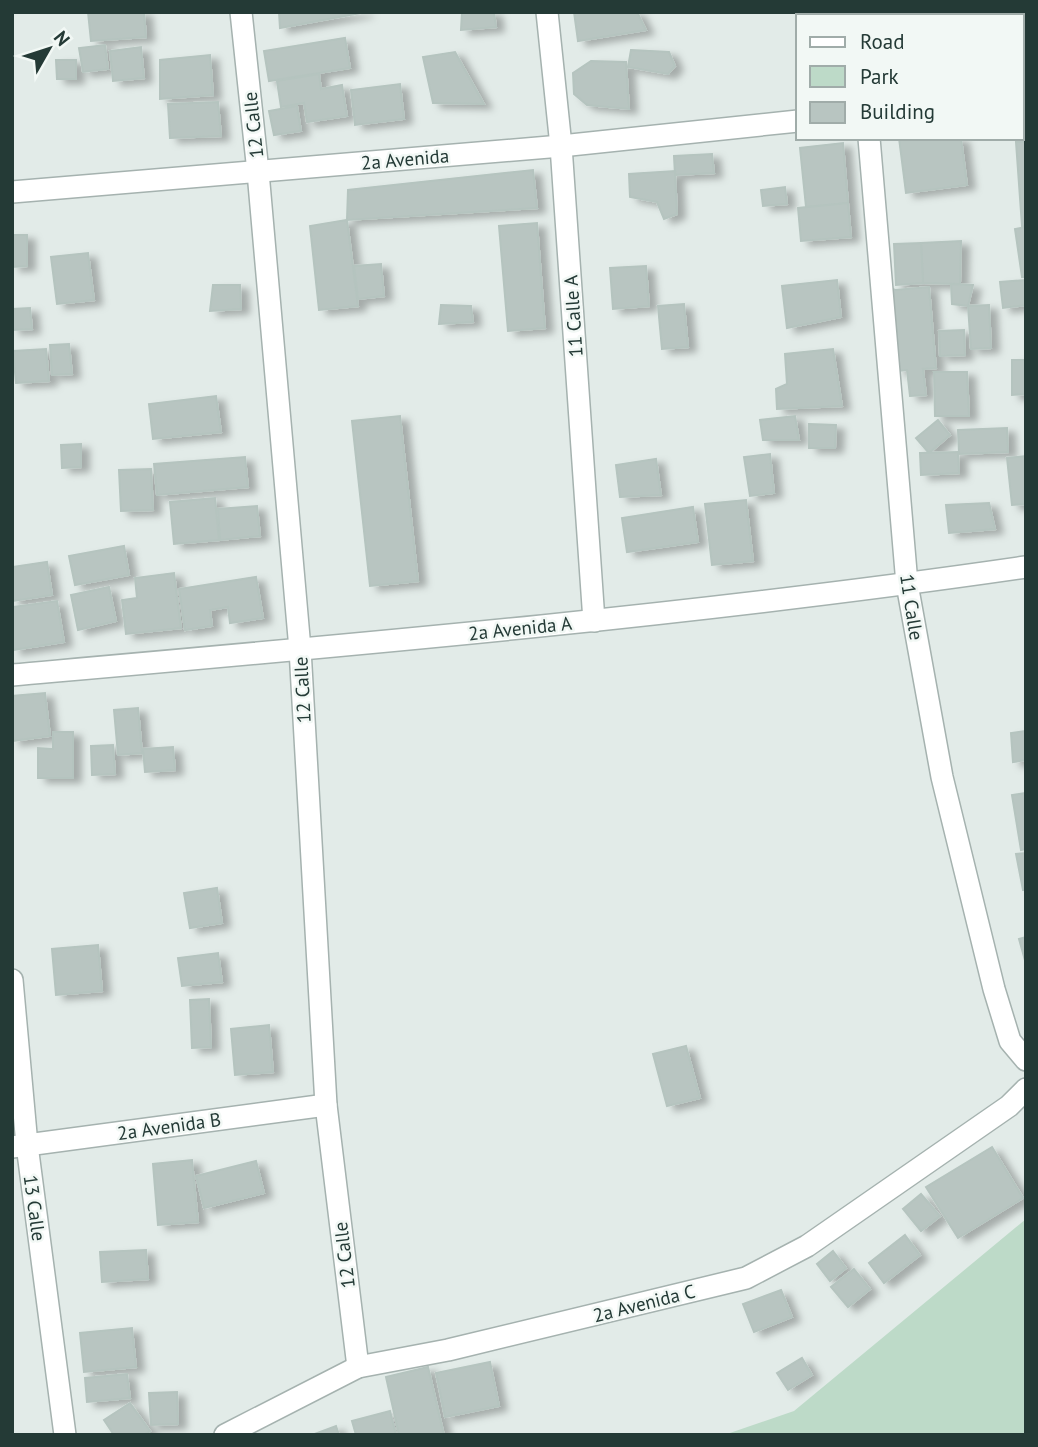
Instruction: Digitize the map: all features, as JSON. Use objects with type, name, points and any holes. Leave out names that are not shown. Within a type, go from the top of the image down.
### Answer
[{"type":"street","name":"12 Calle","points":[[241,12],[258,172],[300,649],[326,1105],[358,1367]]},
{"type":"street","name":"11 Calle A","points":[[547,12],[561,146],[594,621]]},
{"type":"street","name":"2a Avenida","points":[[12,192],[561,146],[796,121]]},
{"type":"street","name":"11 Calle","points":[[869,140],[907,584],[942,777],[994,989],[1010,1041],[1026,1060]]},
{"type":"street","name":"2a Avenida A","points":[[12,675],[594,621],[907,584],[1026,567]]},
{"type":"street","name":"13 Calle","points":[[12,979],[19,1146],[65,1435]]},
{"type":"street","name":"2a Avenida C","points":[[225,1435],[358,1367],[448,1350],[746,1278],[807,1246],[1009,1106],[1026,1089]]},
{"type":"street","name":"2a Avenida B","points":[[19,1146],[326,1105]]},
{"type":"green space","points":[[1026,1219],[1026,1435],[724,1435],[794,1411]]},
{"type":"building","points":[[88,12],[144,12],[146,37],[91,41]]},
{"type":"building","points":[[279,12],[366,12],[280,28]]},
{"type":"building","points":[[462,12],[494,12],[496,27],[461,30]]},
{"type":"building","points":[[574,12],[637,12],[646,30],[578,41]]},
{"type":"building","points":[[796,12],[817,12],[817,14]]},
{"type":"building","points":[[1026,12],[1026,58],[1024,14],[1006,14]]},
{"type":"building","points":[[345,38],[350,68],[269,81],[264,51]]},
{"type":"building","points":[[105,45],[108,69],[83,72],[79,48]]},
{"type":"building","points":[[141,47],[144,78],[113,81],[110,51]]},
{"type":"building","points":[[631,50],[669,52],[675,66],[668,74],[628,67]]},
{"type":"building","points":[[455,52],[484,104],[433,103],[423,57]]},
{"type":"building","points":[[210,55],[213,95],[160,99],[160,60]]},
{"type":"building","points":[[56,60],[76,60],[76,79],[57,79]]},
{"type":"building","points":[[591,61],[626,62],[629,109],[587,105],[574,94],[573,73]]},
{"type":"building","points":[[319,74],[321,89],[342,85],[347,116],[307,122],[304,103],[281,107],[277,81]]},
{"type":"building","points":[[400,84],[404,119],[355,125],[351,90]]},
{"type":"building","points":[[218,102],[221,136],[170,138],[168,104]]},
{"type":"building","points":[[297,106],[301,131],[274,135],[269,111]]},
{"type":"building","points":[[899,140],[961,140],[967,185],[906,193]]},
{"type":"building","points":[[1016,142],[1026,142],[1026,226],[1022,226]]},
{"type":"building","points":[[843,143],[848,203],[806,207],[800,148]]},
{"type":"building","points":[[712,154],[714,173],[675,175],[674,156]]},
{"type":"building","points":[[533,170],[537,208],[347,220],[348,190]]},
{"type":"building","points":[[675,171],[677,214],[664,219],[657,202],[630,197],[629,174]]},
{"type":"building","points":[[785,187],[787,204],[763,206],[761,190]]},
{"type":"building","points":[[848,203],[851,237],[801,241],[798,208]]},
{"type":"building","points":[[347,220],[358,306],[319,310],[310,226]]},
{"type":"building","points":[[537,223],[545,328],[508,331],[499,226]]},
{"type":"building","points":[[1026,227],[1026,277],[1022,277],[1015,229]]},
{"type":"building","points":[[12,235],[27,235],[27,266],[12,267]]},
{"type":"building","points":[[961,241],[960,284],[923,283],[921,243]]},
{"type":"building","points":[[921,243],[923,283],[896,285],[894,244]]},
{"type":"building","points":[[88,253],[94,300],[57,304],[51,257]]},
{"type":"building","points":[[381,264],[384,296],[358,299],[354,266]]},
{"type":"building","points":[[646,266],[649,306],[613,309],[610,268]]},
{"type":"building","points":[[837,280],[841,317],[787,328],[782,286]]},
{"type":"building","points":[[1026,280],[1026,305],[1003,308],[1000,282]]},
{"type":"building","points":[[951,284],[973,285],[968,306],[952,304]]},
{"type":"building","points":[[213,285],[240,285],[241,309],[210,311]]},
{"type":"building","points":[[929,287],[936,368],[923,369],[926,395],[910,396],[907,370],[898,371],[891,288],[895,290]]},
{"type":"building","points":[[684,304],[688,347],[662,349],[658,306]]},
{"type":"building","points":[[441,305],[471,306],[473,322],[439,324]]},
{"type":"building","points":[[989,305],[991,348],[971,349],[968,306]]},
{"type":"building","points":[[30,308],[32,329],[12,330],[12,309]]},
{"type":"building","points":[[964,330],[965,355],[940,356],[939,331]]},
{"type":"building","points":[[69,344],[72,374],[52,375],[50,345]]},
{"type":"building","points":[[46,349],[49,381],[16,383],[13,351]]},
{"type":"building","points":[[833,349],[842,406],[777,409],[776,389],[787,384],[785,354]]},
{"type":"building","points":[[1012,360],[1026,360],[1026,394],[1012,395]]},
{"type":"building","points":[[934,372],[967,372],[969,416],[935,416]]},
{"type":"building","points":[[216,396],[221,432],[153,439],[149,404]]},
{"type":"building","points":[[400,416],[418,581],[370,586],[352,421]]},
{"type":"building","points":[[795,416],[799,440],[763,440],[760,420]]},
{"type":"building","points":[[938,420],[950,435],[929,453],[916,438]]},
{"type":"building","points":[[809,424],[836,425],[835,448],[809,448]]},
{"type":"building","points":[[1007,428],[1008,452],[959,454],[958,430]]},
{"type":"building","points":[[81,444],[81,467],[62,468],[61,445]]},
{"type":"building","points":[[958,452],[959,473],[921,475],[920,453]]},
{"type":"building","points":[[770,454],[774,493],[750,496],[744,457]]},
{"type":"building","points":[[1026,456],[1026,504],[1012,505],[1007,458]]},
{"type":"building","points":[[245,457],[248,487],[157,495],[154,464]]},
{"type":"building","points":[[656,459],[661,495],[620,497],[616,465]]},
{"type":"building","points":[[151,469],[153,510],[121,511],[119,470]]},
{"type":"building","points":[[215,498],[219,540],[174,544],[170,502]]},
{"type":"building","points":[[746,500],[753,561],[712,565],[705,504]]},
{"type":"building","points":[[989,503],[995,529],[949,533],[946,505]]},
{"type":"building","points":[[257,506],[260,536],[220,540],[218,509]]},
{"type":"building","points":[[693,507],[698,542],[627,552],[622,518]]},
{"type":"building","points":[[124,546],[129,575],[75,585],[69,556]]},
{"type":"building","points":[[47,562],[52,595],[12,601],[12,567]]},
{"type":"building","points":[[174,573],[181,628],[126,634],[122,600],[137,598],[135,578]]},
{"type":"building","points":[[256,577],[263,618],[230,623],[228,607],[210,610],[212,626],[185,630],[179,589]]},
{"type":"building","points":[[109,587],[116,621],[78,630],[71,595]]},
{"type":"building","points":[[57,601],[64,642],[13,650],[12,607]]},
{"type":"building","points":[[45,693],[50,736],[12,741],[12,696]]},
{"type":"building","points":[[138,708],[142,753],[118,755],[114,710]]},
{"type":"building","points":[[1026,731],[1026,760],[1013,762],[1011,733]]},
{"type":"building","points":[[53,732],[73,732],[73,778],[38,778],[38,748],[53,749]]},
{"type":"building","points":[[113,745],[115,774],[92,775],[91,746]]},
{"type":"building","points":[[173,747],[175,770],[145,772],[143,749]]},
{"type":"building","points":[[1026,793],[1026,849],[1021,850],[1012,795]]},
{"type":"building","points":[[1026,853],[1026,890],[1023,890],[1016,854]]},
{"type":"building","points":[[217,888],[222,923],[190,928],[184,893]]},
{"type":"building","points":[[1026,937],[1026,964],[1019,939]]},
{"type":"building","points":[[98,945],[102,991],[56,995],[52,949]]},
{"type":"building","points":[[218,953],[222,982],[182,986],[178,958]]},
{"type":"building","points":[[209,999],[211,1047],[192,1048],[190,1000]]},
{"type":"building","points":[[269,1025],[273,1072],[235,1075],[231,1029]]},
{"type":"building","points":[[686,1046],[700,1098],[667,1106],[653,1054]]},
{"type":"building","points":[[992,1147],[1023,1198],[958,1238],[926,1187]]},
{"type":"building","points":[[192,1160],[198,1222],[158,1225],[153,1164]]},
{"type":"building","points":[[256,1161],[264,1193],[204,1208],[196,1176]]},
{"type":"building","points":[[921,1194],[940,1216],[921,1231],[903,1209]]},
{"type":"building","points":[[905,1235],[920,1255],[884,1283],[869,1263]]},
{"type":"building","points":[[146,1250],[148,1279],[102,1282],[100,1252]]},
{"type":"building","points":[[833,1251],[846,1268],[830,1281],[817,1264]]},
{"type":"building","points":[[854,1269],[870,1289],[848,1307],[831,1287]]},
{"type":"building","points":[[781,1290],[792,1317],[754,1332],[743,1304]]},
{"type":"building","points":[[132,1328],[136,1367],[84,1372],[80,1333]]},
{"type":"building","points":[[802,1358],[812,1375],[788,1390],[777,1373]]},
{"type":"building","points":[[490,1362],[499,1406],[445,1417],[436,1373]]},
{"type":"building","points":[[428,1367],[444,1435],[399,1435],[386,1377]]},
{"type":"building","points":[[127,1374],[130,1398],[87,1402],[85,1378]]},
{"type":"building","points":[[177,1392],[178,1424],[151,1425],[149,1393]]},
{"type":"building","points":[[130,1403],[150,1431],[144,1435],[114,1435],[104,1420]]},
{"type":"building","points":[[390,1411],[396,1435],[356,1435],[352,1421]]},
{"type":"building","points":[[336,1426],[339,1435],[312,1435]]}]
